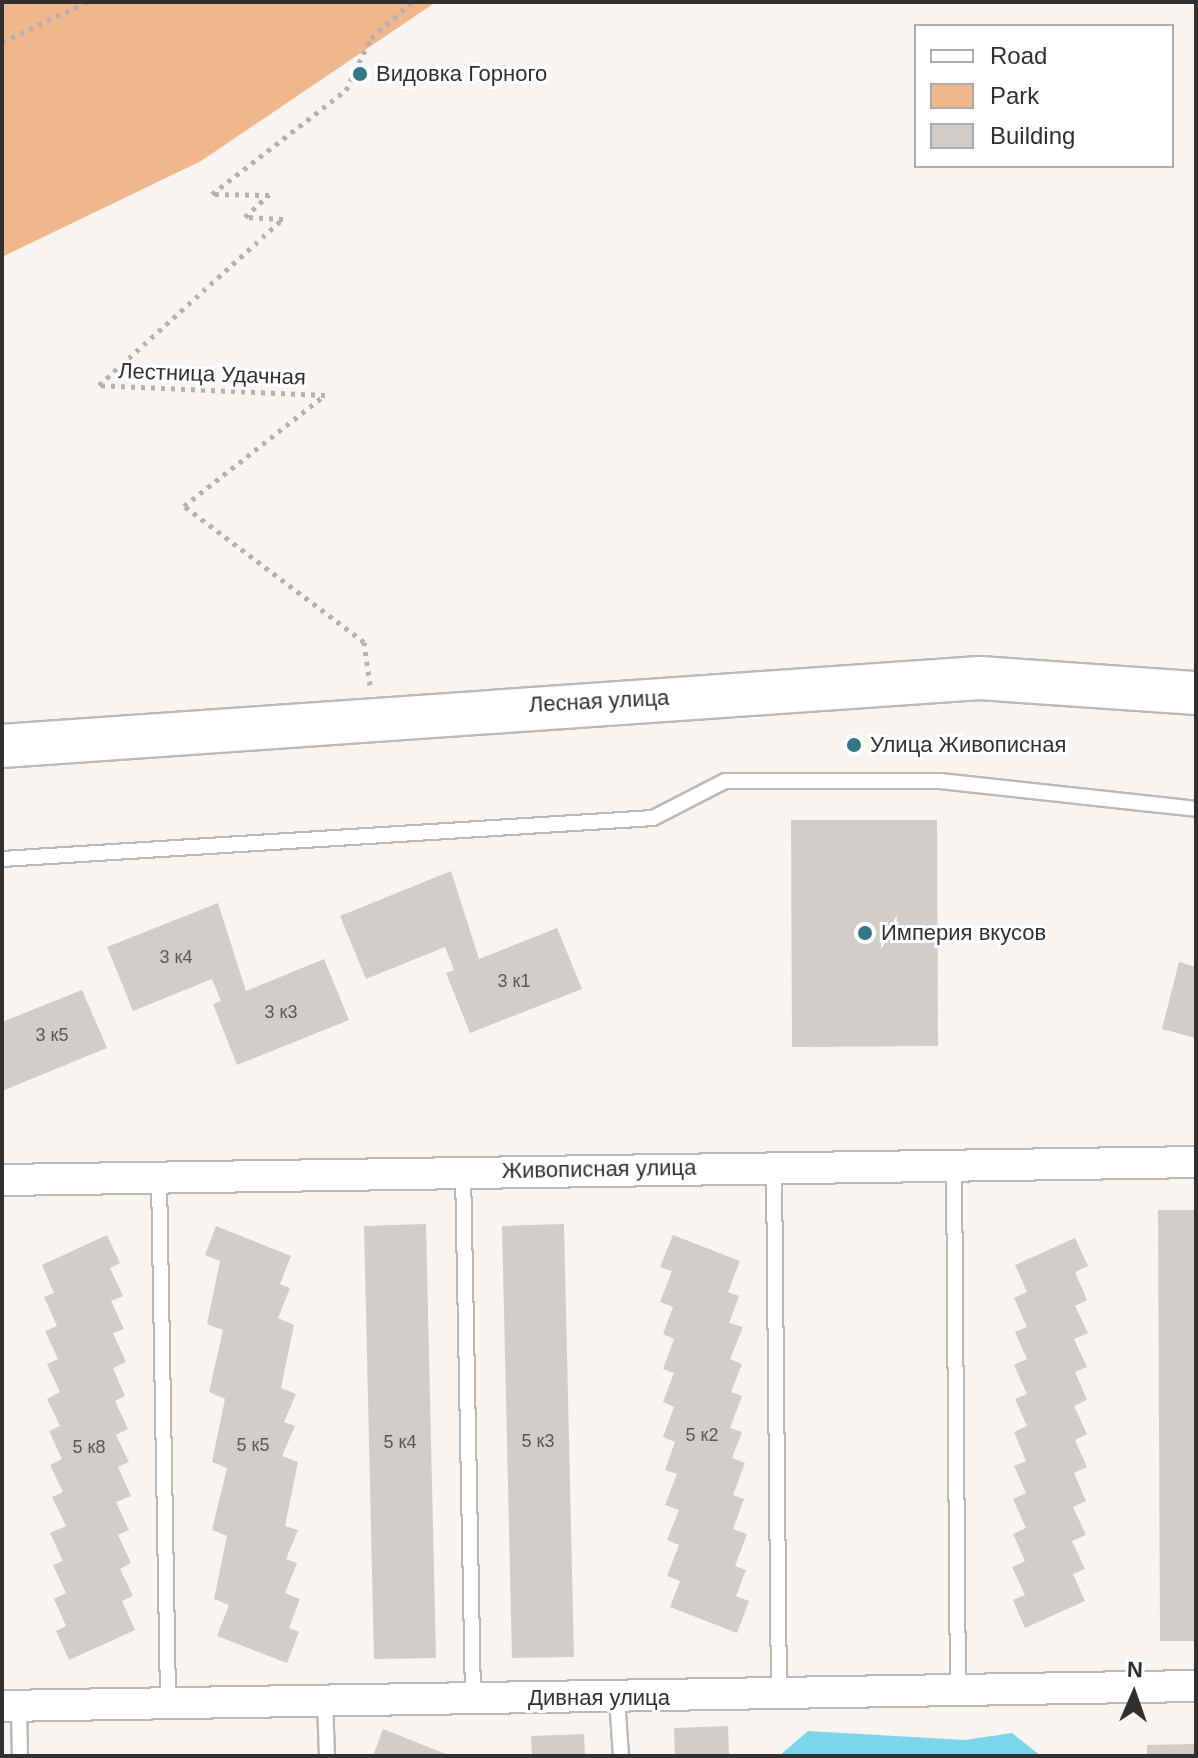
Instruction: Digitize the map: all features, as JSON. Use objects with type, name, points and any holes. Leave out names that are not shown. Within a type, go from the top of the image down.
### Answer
[{"type":"main road","name":"Лесная улица","points":[[2,746],[980,678],[1196,693]]},
{"type":"street","name":"Живописная улица","points":[[2,1180],[1196,1162]]},
{"type":"street","name":"Дивная улица","points":[[10,1706],[168,1700],[617,1699],[1196,1686]]},
{"type":"lane","points":[[2,859],[653,818],[725,781],[940,781],[1196,809]]},
{"type":"lane","points":[[954,1165],[958,1693]]},
{"type":"lane","points":[[774,1167],[779,1696]]},
{"type":"lane","points":[[463,1171],[473,1698]]},
{"type":"lane","points":[[159,1177],[168,1700]]},
{"type":"lane","points":[[617,1699],[621,1756]]},
{"type":"lane","points":[[325,1701],[327,1756]]},
{"type":"lane","points":[[10,1706],[20,1756]]},
{"type":"path","points":[[2,42],[87,2]]},
{"type":"path","name":"Лестница Удачная","points":[[370,685],[364,642],[184,506],[325,395],[99,385],[283,219],[245,217],[269,195],[212,194],[346,90],[371,38],[412,2]]},
{"type":"green space","points":[[2,2],[436,2],[201,161],[2,257]]},
{"type":"water","points":[[808,1731],[965,1740],[1012,1733],[1041,1756],[779,1756]]},
{"type":"building","name":"Империя вкусов","points":[[791,820],[937,820],[938,1046],[792,1047]]},
{"type":"building","points":[[451,871],[479,959],[557,928],[582,989],[470,1033],[446,973],[454,970],[445,947],[366,979],[340,916]]},
{"type":"building","points":[[218,903],[246,991],[324,959],[349,1020],[237,1065],[213,1004],[221,1001],[212,979],[133,1011],[107,947]]},
{"type":"building","points":[[1179,962],[1196,967],[1196,1038],[1162,1029]]},
{"type":"building","points":[[82,990],[107,1048],[2,1091],[2,1022]]},
{"type":"building","points":[[1158,1210],[1196,1210],[1196,1641],[1160,1641]]},
{"type":"building","points":[[426,1224],[436,1658],[374,1659],[364,1226]]},
{"type":"building","points":[[564,1224],[574,1657],[512,1658],[502,1226]]},
{"type":"building","points":[[216,1226],[291,1256],[280,1284],[290,1288],[278,1318],[294,1325],[281,1388],[296,1394],[284,1422],[295,1426],[282,1456],[298,1462],[285,1526],[298,1530],[286,1559],[297,1563],[285,1593],[300,1599],[289,1628],[299,1632],[287,1663],[217,1636],[229,1605],[214,1599],[227,1536],[212,1530],[227,1468],[212,1462],[225,1399],[209,1392],[223,1330],[207,1324],[220,1261],[205,1255]]},
{"type":"building","points":[[107,1235],[120,1263],[110,1268],[123,1296],[111,1301],[124,1329],[113,1333],[126,1362],[113,1368],[125,1396],[115,1401],[128,1429],[116,1435],[129,1462],[118,1467],[131,1496],[116,1502],[129,1530],[118,1535],[131,1563],[120,1569],[133,1596],[122,1601],[135,1630],[69,1660],[56,1631],[66,1626],[54,1599],[66,1593],[53,1565],[63,1561],[50,1533],[66,1526],[52,1497],[63,1492],[50,1465],[62,1459],[49,1431],[60,1426],[47,1399],[60,1392],[47,1364],[58,1359],[45,1331],[57,1326],[44,1297],[54,1293],[42,1265]]},
{"type":"building","points":[[673,1235],[740,1261],[728,1292],[739,1296],[729,1323],[743,1327],[730,1359],[742,1364],[731,1392],[742,1396],[730,1428],[742,1432],[732,1458],[745,1463],[733,1495],[744,1499],[733,1529],[747,1534],[735,1566],[746,1570],[736,1596],[749,1601],[737,1633],[670,1607],[680,1581],[667,1576],[679,1545],[667,1540],[679,1510],[665,1505],[677,1474],[665,1470],[675,1442],[663,1437],[674,1407],[663,1402],[674,1373],[663,1369],[674,1339],[663,1334],[673,1307],[660,1302],[672,1271],[660,1267]]},
{"type":"building","points":[[1075,1238],[1088,1266],[1075,1272],[1087,1300],[1075,1306],[1088,1333],[1074,1339],[1087,1367],[1075,1372],[1087,1400],[1074,1406],[1087,1434],[1075,1440],[1087,1467],[1074,1473],[1086,1501],[1073,1507],[1086,1535],[1072,1541],[1085,1569],[1073,1574],[1085,1601],[1025,1628],[1013,1600],[1025,1595],[1012,1567],[1025,1561],[1013,1534],[1026,1528],[1013,1499],[1026,1493],[1014,1466],[1026,1461],[1014,1432],[1027,1426],[1015,1399],[1027,1394],[1014,1365],[1027,1359],[1015,1332],[1027,1327],[1014,1298],[1027,1292],[1015,1265]]},
{"type":"building","points":[[728,1726],[729,1756],[675,1756],[674,1728]]},
{"type":"building","points":[[383,1729],[451,1756],[373,1756]]},
{"type":"building","points":[[584,1734],[585,1756],[532,1756],[531,1736]]},
{"type":"building","points":[[1196,1744],[1196,1756],[1147,1756],[1147,1745]]},
{"type":"place","name":"Видовка Горного","points":[[360,74]]},
{"type":"place","name":"Улица Живописная","points":[[854,745]]},
{"type":"place","name":"Империя вкусов","points":[[865,933]]}]
